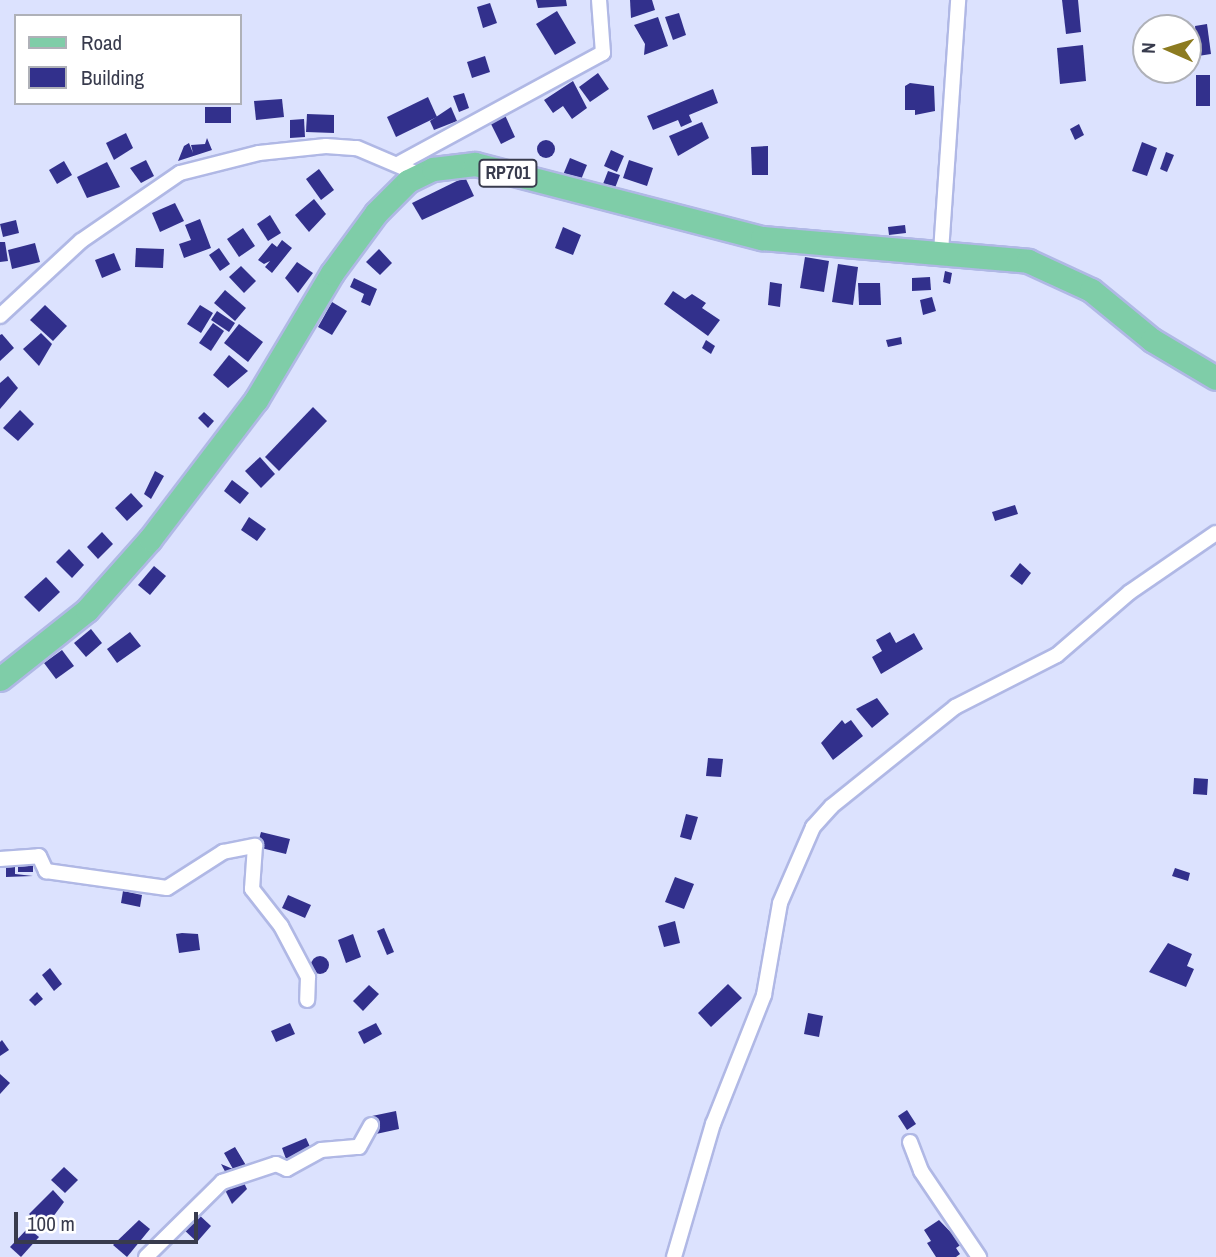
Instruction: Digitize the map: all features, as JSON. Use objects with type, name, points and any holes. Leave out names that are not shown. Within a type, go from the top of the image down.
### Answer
[{"type":"main road","name":"RP701","points":[[409,168],[475,164],[762,239],[1028,261],[1056,271],[1090,290],[1181,360],[1216,379]]},
{"type":"main road","points":[[0,679],[87,610],[150,539],[256,400],[332,273],[409,168]]},
{"type":"street","points":[[0,316],[82,241],[180,173],[259,153],[326,146],[357,148],[409,168],[603,53],[599,0]]},
{"type":"street","points":[[941,252],[958,0]]},
{"type":"street","points":[[674,1257],[713,1125],[764,995],[769,946],[780,903],[813,827],[832,806],[955,707],[1057,656],[1130,592],[1216,533]]},
{"type":"street","points":[[0,859],[38,856],[46,871],[167,888],[223,852],[255,846],[252,889],[281,926],[308,977],[307,1000]]},
{"type":"street","points":[[146,1257],[222,1182],[276,1164],[287,1169],[321,1150],[359,1147],[371,1125]]},
{"type":"street","points":[[910,1142],[921,1171],[979,1257]]},
{"type":"building","points":[[536,0],[566,0],[567,6],[538,8]]},
{"type":"building","points":[[630,0],[652,0],[655,10],[631,18]]},
{"type":"building","points":[[1062,0],[1078,0],[1081,32],[1066,34]]},
{"type":"building","points":[[490,3],[497,23],[483,28],[477,7]]},
{"type":"building","points":[[557,11],[576,43],[555,55],[536,24]]},
{"type":"building","points":[[679,13],[686,35],[673,40],[665,17]]},
{"type":"building","points":[[658,17],[668,46],[644,55],[645,44],[634,25]]},
{"type":"building","points":[[1207,24],[1211,54],[1202,55],[1202,25]]},
{"type":"building","points":[[1083,45],[1086,81],[1060,84],[1057,48]]},
{"type":"building","points":[[485,56],[490,72],[472,78],[467,62]]},
{"type":"building","points":[[598,73],[609,89],[590,102],[579,87]]},
{"type":"building","points":[[1202,75],[1210,75],[1210,106],[1196,106],[1196,84],[1202,84]]},
{"type":"building","points":[[573,81],[587,108],[572,119],[563,106],[553,113],[544,100]]},
{"type":"building","points":[[910,83],[934,86],[935,111],[915,115],[915,110],[905,110],[905,86]]},
{"type":"building","points":[[713,89],[718,103],[689,115],[692,122],[681,127],[678,120],[653,130],[647,116]]},
{"type":"building","points":[[464,93],[469,108],[459,112],[453,96]]},
{"type":"building","points":[[428,97],[437,117],[396,137],[387,117]]},
{"type":"building","points":[[282,99],[284,117],[256,120],[254,101]]},
{"type":"building","points":[[205,107],[231,107],[231,123],[205,123]]},
{"type":"building","points":[[451,107],[457,121],[434,130],[430,121]]},
{"type":"building","points":[[504,113],[515,137],[501,144],[489,120]]},
{"type":"building","points":[[307,114],[334,115],[334,133],[306,132]]},
{"type":"building","points":[[304,119],[305,137],[290,138],[290,120]]},
{"type":"building","points":[[702,122],[709,138],[678,156],[669,136]]},
{"type":"building","points":[[1079,124],[1084,135],[1075,140],[1070,129]]},
{"type":"building","points":[[126,133],[133,148],[114,160],[106,143]]},
{"type":"building","points":[[207,138],[212,150],[178,161],[184,146],[189,143],[193,153],[191,145],[205,144]]},
{"type":"building","points":[[546,140],[552,143],[555,149],[552,155],[546,158],[540,155],[537,149],[540,143]]},
{"type":"building","points":[[1142,142],[1157,148],[1147,176],[1132,171]]},
{"type":"building","points":[[768,146],[768,175],[752,175],[751,147]]},
{"type":"building","points":[[611,150],[624,156],[617,172],[604,166]]},
{"type":"building","points":[[1166,152],[1174,155],[1167,172],[1160,169]]},
{"type":"building","points":[[570,158],[587,165],[580,182],[563,175]]},
{"type":"building","points":[[146,160],[154,176],[141,183],[130,168]]},
{"type":"building","points":[[629,160],[653,168],[647,186],[623,178]]},
{"type":"building","points":[[64,161],[72,175],[57,184],[49,170]]},
{"type":"building","points":[[107,162],[120,187],[87,198],[77,177]]},
{"type":"building","points":[[319,169],[334,190],[321,200],[306,179]]},
{"type":"building","points":[[608,171],[620,175],[615,188],[603,184]]},
{"type":"building","points":[[465,177],[474,196],[422,220],[412,203]]},
{"type":"building","points":[[314,199],[326,214],[309,232],[295,215]]},
{"type":"building","points":[[175,203],[184,221],[160,232],[152,213]]},
{"type":"building","points":[[270,215],[281,233],[268,241],[257,224]]},
{"type":"building","points":[[200,219],[211,248],[184,258],[179,244],[191,240],[185,225]]},
{"type":"building","points":[[16,220],[19,233],[3,237],[0,224]]},
{"type":"building","points":[[905,225],[906,233],[889,235],[888,227]]},
{"type":"building","points":[[563,227],[581,235],[573,255],[555,248]]},
{"type":"building","points":[[243,228],[255,246],[239,257],[227,239]]},
{"type":"building","points":[[282,240],[292,248],[272,273],[265,267],[270,261],[264,264],[258,260],[272,243],[277,247]]},
{"type":"building","points":[[0,242],[5,242],[8,261],[0,262]]},
{"type":"building","points":[[35,243],[40,262],[12,269],[8,250]]},
{"type":"building","points":[[136,248],[164,249],[163,268],[135,267]]},
{"type":"building","points":[[219,248],[230,264],[220,271],[209,255]]},
{"type":"building","points":[[379,249],[392,263],[380,275],[366,262]]},
{"type":"building","points":[[114,253],[121,270],[102,278],[95,260]]},
{"type":"building","points":[[805,257],[829,261],[824,292],[800,288]]},
{"type":"building","points":[[297,262],[313,273],[298,293],[285,278]]},
{"type":"building","points":[[838,264],[858,267],[853,305],[832,302]]},
{"type":"building","points":[[241,266],[256,281],[244,293],[229,277]]},
{"type":"building","points":[[945,271],[952,273],[950,284],[943,282]]},
{"type":"building","points":[[930,277],[931,290],[912,291],[912,278]]},
{"type":"building","points":[[354,278],[377,289],[370,306],[361,302],[364,294],[350,287]]},
{"type":"building","points":[[770,282],[782,284],[780,307],[768,305]]},
{"type":"building","points":[[858,283],[880,283],[881,305],[859,305]]},
{"type":"building","points":[[225,290],[246,308],[235,321],[214,303]]},
{"type":"building","points":[[673,291],[685,299],[692,294],[706,303],[702,308],[720,320],[708,336],[664,304]]},
{"type":"building","points":[[932,297],[936,311],[923,315],[920,300]]},
{"type":"building","points":[[332,302],[347,311],[332,335],[318,327]]},
{"type":"building","points":[[45,305],[67,326],[53,341],[30,320]]},
{"type":"building","points":[[200,305],[213,313],[201,333],[187,324]]},
{"type":"building","points":[[217,311],[235,323],[229,332],[211,320]]},
{"type":"building","points":[[213,323],[224,331],[211,351],[199,343]]},
{"type":"building","points":[[239,324],[263,342],[248,362],[224,343]]},
{"type":"building","points":[[41,333],[52,344],[39,366],[23,349]]},
{"type":"building","points":[[0,335],[14,348],[0,361]]},
{"type":"building","points":[[901,337],[902,344],[888,347],[886,340]]},
{"type":"building","points":[[706,340],[715,346],[711,354],[702,348]]},
{"type":"building","points":[[229,355],[248,371],[228,388],[213,375]]},
{"type":"building","points":[[8,376],[18,388],[0,409],[0,383]]},
{"type":"building","points":[[313,407],[327,421],[279,471],[265,457]]},
{"type":"building","points":[[20,410],[34,424],[18,441],[3,428]]},
{"type":"building","points":[[204,412],[214,421],[208,428],[198,418]]},
{"type":"building","points":[[260,457],[275,474],[261,488],[245,471]]},
{"type":"building","points":[[155,471],[164,476],[151,499],[144,494]]},
{"type":"building","points":[[232,480],[249,493],[240,504],[224,491]]},
{"type":"building","points":[[131,493],[143,506],[127,521],[115,508]]},
{"type":"building","points":[[1015,505],[1018,514],[995,521],[992,512]]},
{"type":"building","points":[[249,517],[266,529],[257,541],[241,530]]},
{"type":"building","points":[[102,532],[113,544],[98,559],[87,547]]},
{"type":"building","points":[[69,549],[84,565],[72,578],[56,562]]},
{"type":"building","points":[[1020,563],[1031,573],[1022,585],[1010,576]]},
{"type":"building","points":[[154,566],[166,576],[150,595],[138,585]]},
{"type":"building","points":[[46,577],[60,592],[39,612],[24,597]]},
{"type":"building","points":[[91,629],[102,643],[86,657],[74,643]]},
{"type":"building","points":[[130,632],[141,646],[117,663],[107,649]]},
{"type":"building","points":[[890,632],[896,643],[914,633],[923,649],[881,674],[872,657],[882,651],[876,640]]},
{"type":"building","points":[[62,650],[74,666],[56,679],[44,663]]},
{"type":"building","points":[[877,698],[889,714],[872,728],[856,709]]},
{"type":"building","points":[[842,720],[845,724],[851,720],[863,736],[833,760],[821,743]]},
{"type":"building","points":[[708,758],[723,759],[721,777],[706,776]]},
{"type":"building","points":[[1194,778],[1208,779],[1207,795],[1193,794]]},
{"type":"building","points":[[686,814],[698,817],[691,840],[680,837]]},
{"type":"building","points":[[261,832],[290,839],[286,854],[257,847]]},
{"type":"building","points":[[18,862],[33,862],[33,872],[18,872]]},
{"type":"building","points":[[6,867],[15,867],[15,874],[33,876],[6,877]]},
{"type":"building","points":[[1175,868],[1190,873],[1188,881],[1172,876]]},
{"type":"building","points":[[675,877],[694,884],[684,909],[665,902]]},
{"type":"building","points":[[123,891],[142,895],[140,907],[121,903]]},
{"type":"building","points":[[288,895],[311,905],[305,918],[282,908]]},
{"type":"building","points":[[675,921],[680,943],[664,947],[658,926]]},
{"type":"building","points":[[384,928],[394,952],[387,955],[377,931]]},
{"type":"building","points":[[176,934],[198,934],[200,950],[179,953]]},
{"type":"building","points":[[353,934],[361,957],[346,963],[338,940]]},
{"type":"building","points":[[1168,943],[1192,954],[1187,966],[1194,969],[1186,987],[1149,972]]},
{"type":"building","points":[[320,956],[326,959],[329,965],[326,971],[320,974],[314,971],[311,965],[314,959]]},
{"type":"building","points":[[50,968],[62,984],[54,991],[42,975]]},
{"type":"building","points":[[728,984],[742,998],[711,1027],[698,1013]]},
{"type":"building","points":[[369,985],[379,994],[363,1011],[353,1001]]},
{"type":"building","points":[[37,992],[43,999],[35,1006],[29,1000]]},
{"type":"building","points":[[808,1013],[823,1016],[819,1037],[804,1034]]},
{"type":"building","points":[[290,1023],[295,1034],[276,1042],[271,1031]]},
{"type":"building","points":[[376,1023],[382,1034],[364,1044],[358,1032]]},
{"type":"building","points":[[2,1040],[9,1050],[0,1056],[0,1042]]},
{"type":"building","points":[[0,1074],[10,1083],[0,1094]]},
{"type":"building","points":[[907,1110],[916,1124],[907,1130],[898,1116]]},
{"type":"building","points":[[396,1111],[399,1129],[376,1134],[372,1116]]},
{"type":"building","points":[[306,1138],[311,1149],[286,1159],[282,1148]]},
{"type":"building","points":[[235,1147],[247,1167],[228,1177],[221,1164],[233,1169],[224,1153]]},
{"type":"building","points":[[64,1167],[78,1180],[65,1193],[51,1180]]},
{"type":"building","points":[[242,1179],[247,1189],[232,1204],[224,1188]]},
{"type":"building","points":[[53,1190],[64,1202],[44,1229],[29,1214]]},
{"type":"building","points":[[196,1212],[211,1226],[197,1242],[182,1228]]},
{"type":"building","points":[[139,1220],[150,1229],[127,1257],[113,1245]]},
{"type":"building","points":[[939,1220],[962,1244],[956,1248],[960,1254],[956,1257],[936,1257],[927,1243],[931,1241],[924,1230]]},
{"type":"building","points":[[28,1228],[39,1237],[21,1257],[10,1247]]}]
